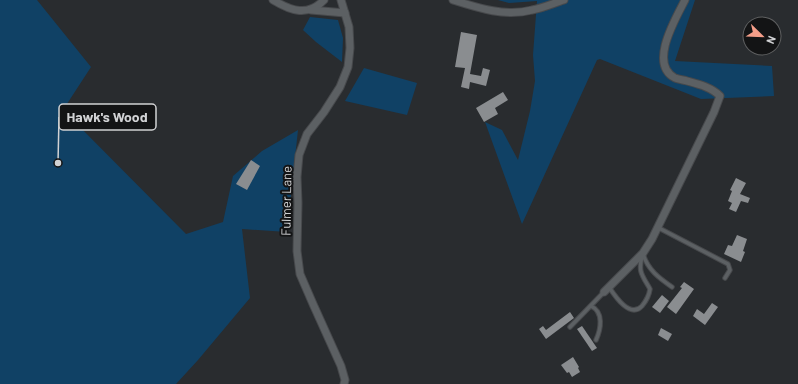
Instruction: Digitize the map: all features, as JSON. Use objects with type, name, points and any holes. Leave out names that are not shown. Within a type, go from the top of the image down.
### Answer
[{"type":"street","points":[[273,0],[288,8],[301,11],[310,10],[345,13]]},
{"type":"street","points":[[310,10],[324,0]]},
{"type":"street","name":"Fulmer Lane","points":[[341,0],[349,27],[350,48],[348,67],[340,87],[308,134],[299,155],[297,177],[297,251],[300,274],[342,366],[345,380],[344,384]]},
{"type":"street","points":[[453,0],[481,9],[514,13],[531,11],[564,0]]},
{"type":"street","points":[[607,289],[643,253],[714,112],[720,96],[710,88],[674,78],[665,66],[663,54],[666,39],[685,0]]},
{"type":"lane","points":[[657,227],[728,264],[730,270],[725,278]]},
{"type":"lane","points":[[643,253],[649,267],[656,275],[672,287]]},
{"type":"lane","points":[[570,327],[607,289],[613,293],[625,306],[632,310],[640,308],[648,297],[650,289],[640,272],[643,253]]},
{"type":"lane","points":[[591,306],[597,309],[600,314],[599,334],[596,340]]},
{"type":"shaded area","points":[[0,0],[37,0],[91,67],[63,110],[186,234],[223,222],[233,176],[262,151],[298,130],[287,232],[242,229],[250,298],[176,384],[0,384]]},
{"type":"shaded area","points":[[498,0],[695,0],[675,61],[772,66],[774,96],[701,99],[600,59],[597,60],[522,224],[485,122],[502,130],[518,160],[530,111],[535,81],[533,55],[537,1],[509,3]]},
{"type":"shaded area","points":[[310,17],[338,20],[343,38],[342,62],[303,30]]},
{"type":"shaded area","points":[[364,68],[417,83],[407,115],[345,101]]},
{"type":"building","points":[[461,32],[477,35],[470,74],[481,76],[483,68],[490,70],[486,86],[470,82],[469,89],[461,87],[465,68],[455,67]]},
{"type":"building","points":[[503,92],[508,100],[495,108],[498,114],[484,122],[476,108]]},
{"type":"building","points":[[251,160],[260,166],[247,190],[236,184]]},
{"type":"building","points":[[736,178],[746,183],[740,194],[750,198],[748,203],[741,201],[736,212],[729,209],[732,203],[728,201],[732,191],[730,190]]},
{"type":"building","points":[[737,235],[747,239],[743,251],[745,252],[741,262],[724,254],[728,245],[732,246]]},
{"type":"building","points":[[684,282],[694,289],[676,314],[667,307],[682,288],[680,287]]},
{"type":"building","points":[[662,295],[669,301],[660,313],[652,307]]},
{"type":"building","points":[[712,303],[718,307],[705,325],[693,316],[697,309],[704,314]]},
{"type":"building","points":[[570,312],[574,318],[546,339],[539,329],[543,326],[546,330]]},
{"type":"building","points":[[582,326],[597,348],[592,351],[577,329]]},
{"type":"building","points":[[661,328],[672,334],[668,341],[658,335]]},
{"type":"building","points":[[573,357],[579,367],[580,372],[572,377],[561,365]]},
{"type":"place","name":"Hawk's Wood","points":[[58,163]]}]
